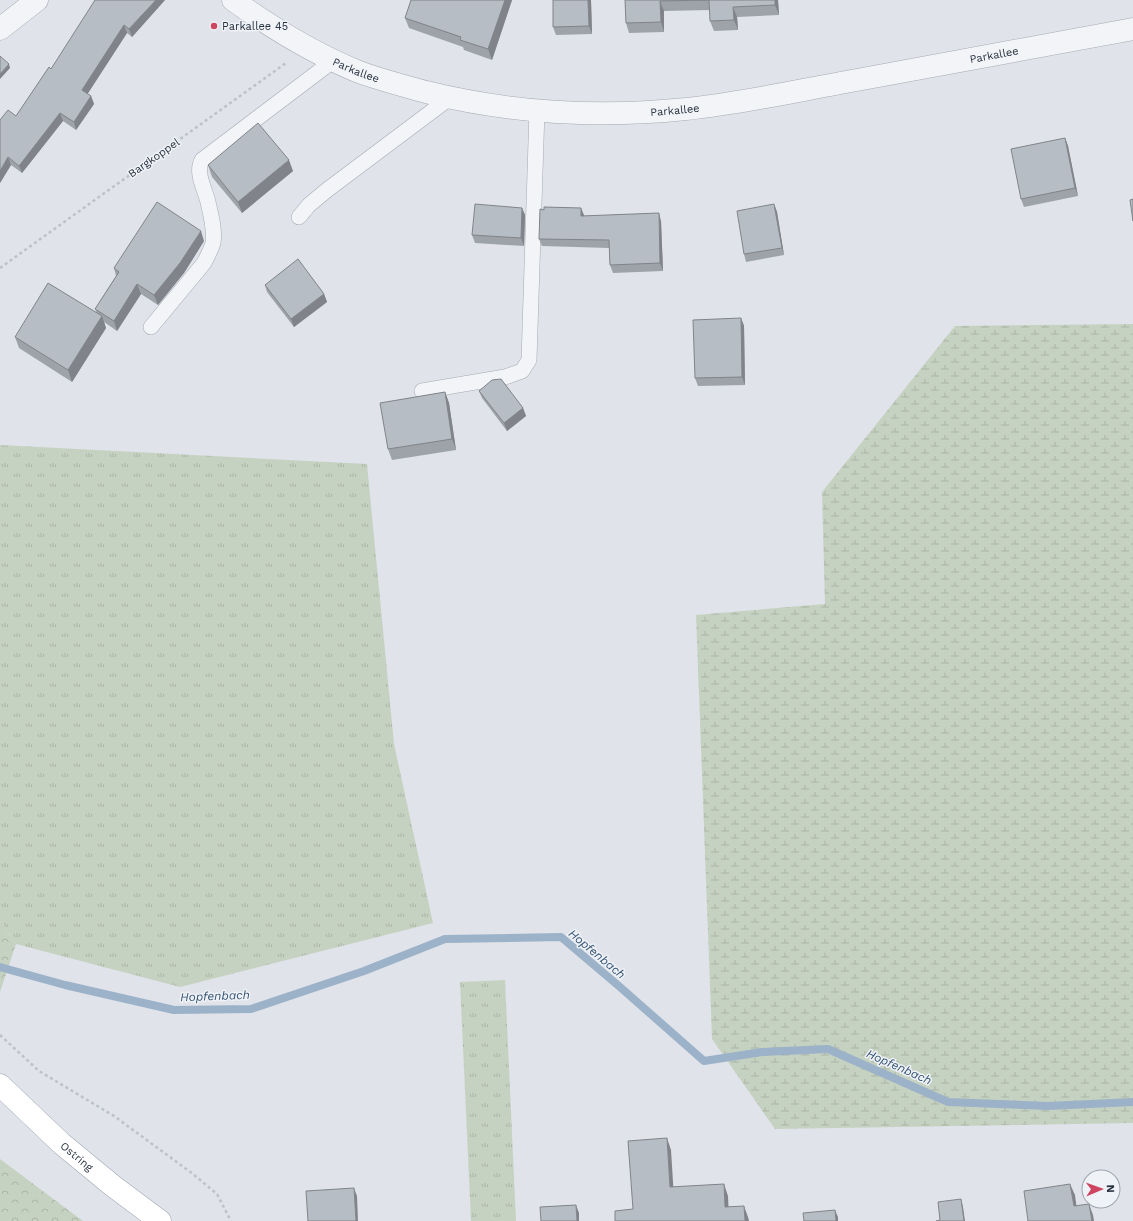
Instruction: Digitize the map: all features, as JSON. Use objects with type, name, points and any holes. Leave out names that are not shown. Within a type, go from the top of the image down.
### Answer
[{"type":"main road","name":"Ostring","points":[[0,1085],[62,1144],[112,1186],[160,1221]]},
{"type":"street","points":[[0,28],[37,0]]},
{"type":"street","name":"Parkallee","points":[[233,0],[307,47],[358,71],[393,83],[490,105],[589,114],[639,113],[714,106],[1133,29]]},
{"type":"lane","points":[[151,327],[204,263],[213,244],[211,217],[201,181],[200,164],[202,160],[334,60]]},
{"type":"lane","points":[[299,217],[309,205],[326,190],[451,97]]},
{"type":"lane","points":[[422,391],[505,377],[522,371],[528,360],[537,110]]},
{"type":"path","name":"Bargkoppel","points":[[0,268],[264,80],[307,47]]},
{"type":"path","points":[[0,1035],[39,1071],[114,1116],[193,1174],[217,1194],[231,1221]]},
{"type":"green space","points":[[1133,324],[1133,1123],[775,1129],[712,1039],[696,615],[825,604],[822,492],[955,326]]},
{"type":"green space","points":[[0,445],[367,464],[394,744],[433,923],[180,987],[16,944],[0,921]]},
{"type":"green space","points":[[0,921],[16,944],[0,992]]},
{"type":"green space","points":[[505,980],[516,1221],[471,1221],[460,982]]},
{"type":"green space","points":[[0,1159],[83,1221],[0,1221]]},
{"type":"building","points":[[95,0],[156,0],[129,29],[124,25],[82,90],[91,96],[74,122],[60,113],[19,166],[8,157],[0,171],[0,120],[8,110],[16,116],[49,67],[51,69]]},
{"type":"building","points":[[411,0],[505,0],[488,49],[460,40],[461,37],[405,18]]},
{"type":"building","points":[[553,0],[588,0],[589,26],[553,27]]},
{"type":"building","points":[[625,0],[709,0],[660,1],[661,22],[626,23]]},
{"type":"building","points":[[709,0],[775,0],[775,5],[733,7],[734,20],[710,21]]},
{"type":"building","points":[[0,56],[9,64],[0,74]]},
{"type":"building","points":[[258,123],[289,160],[238,202],[208,165]]},
{"type":"building","points":[[1065,138],[1075,188],[1021,199],[1011,149]]},
{"type":"building","points":[[1133,199],[1133,221],[1130,200]]},
{"type":"building","points":[[157,202],[201,231],[180,263],[154,295],[137,284],[114,321],[95,309],[119,272],[114,268]]},
{"type":"building","points":[[475,204],[522,208],[521,238],[472,235]]},
{"type":"building","points":[[774,204],[782,248],[744,254],[737,211]]},
{"type":"building","points":[[544,207],[581,208],[581,216],[659,213],[660,263],[610,265],[609,240],[539,239],[540,209],[544,210]]},
{"type":"building","points":[[298,259],[324,294],[291,319],[265,285]]},
{"type":"building","points":[[48,283],[102,316],[68,370],[15,337]]},
{"type":"building","points":[[741,318],[742,377],[695,378],[693,320]]},
{"type":"building","points":[[501,379],[523,408],[504,423],[479,391],[492,380]]},
{"type":"building","points":[[445,392],[452,439],[388,449],[380,403]]},
{"type":"building","points":[[667,1138],[670,1187],[724,1184],[725,1207],[744,1206],[745,1221],[615,1221],[615,1211],[633,1209],[628,1141]]},
{"type":"building","points":[[1070,1184],[1074,1206],[1081,1205],[1081,1209],[1090,1209],[1092,1221],[1028,1221],[1024,1191]]},
{"type":"building","points":[[354,1188],[356,1221],[308,1221],[306,1191]]},
{"type":"building","points":[[961,1199],[964,1221],[936,1221],[940,1220],[938,1202]]},
{"type":"building","points":[[576,1205],[577,1221],[541,1221],[540,1207]]},
{"type":"building","points":[[835,1210],[836,1221],[804,1221],[803,1213]]},
{"type":"waterway","name":"Hopfenbach","points":[[0,967],[65,985],[174,1010],[251,1009],[364,971],[445,939],[561,937],[704,1061],[762,1052],[828,1049],[948,1102],[1048,1106],[1133,1102]]},
{"type":"place","name":"Parkallee 45","points":[[214,26]]}]
